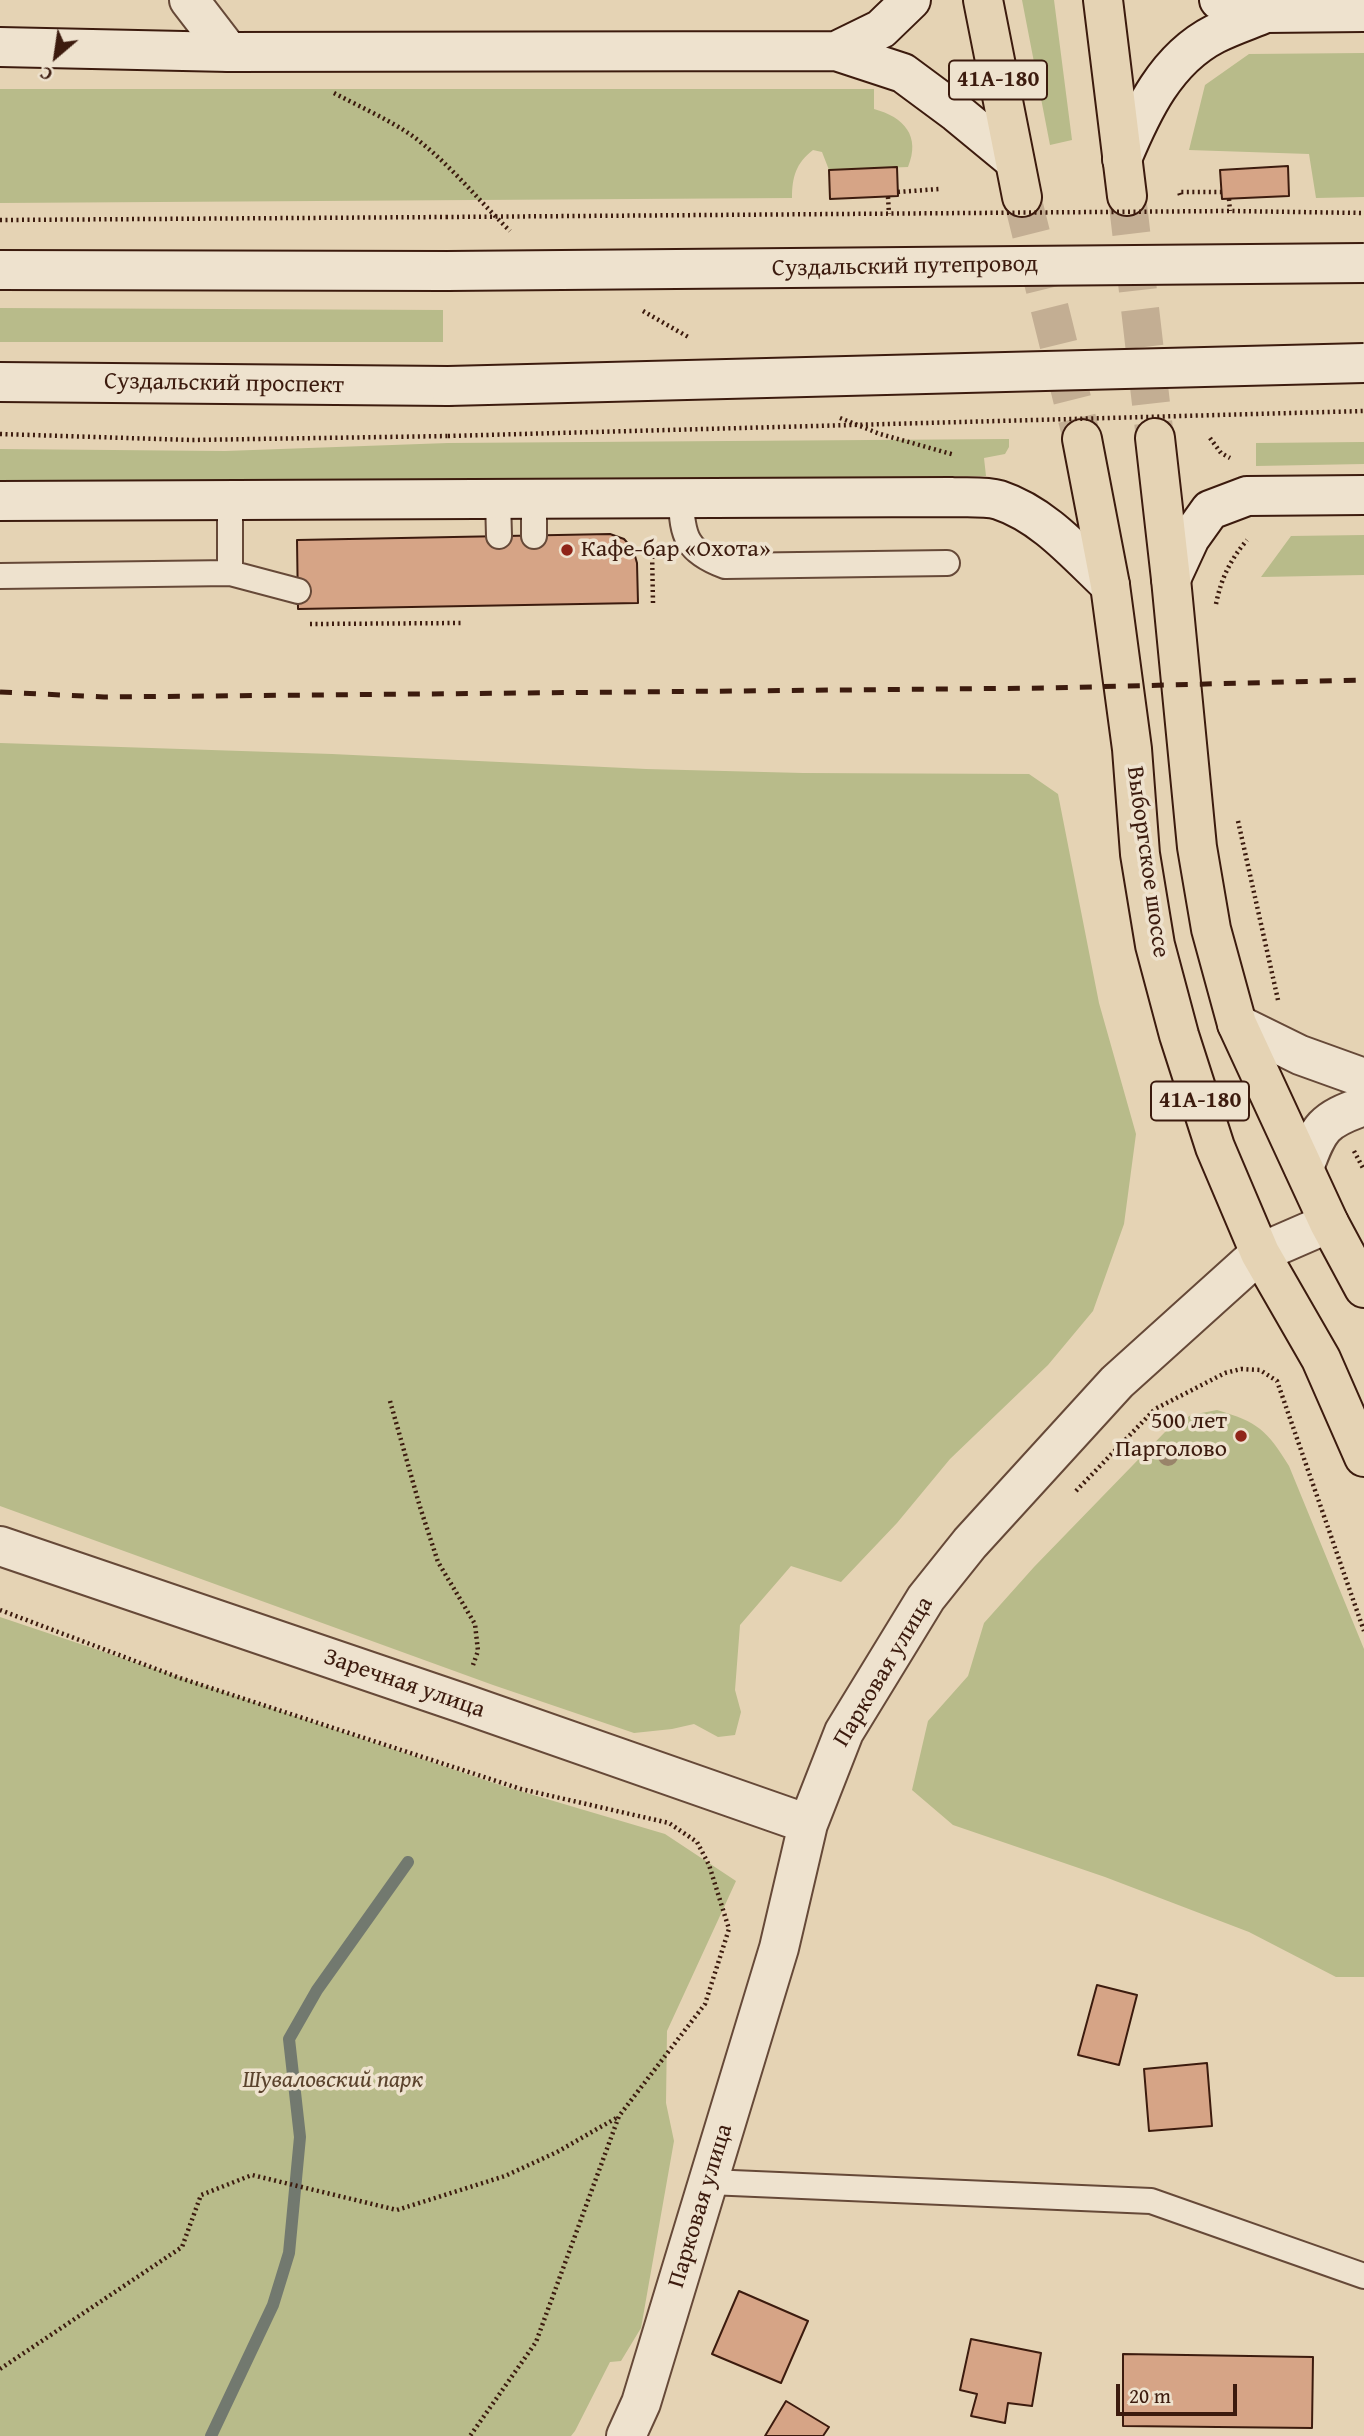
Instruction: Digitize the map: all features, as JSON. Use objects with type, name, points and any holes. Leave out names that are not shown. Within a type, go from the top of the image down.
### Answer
[{"type":"main road","points":[[189,0],[229,52]]},
{"type":"main road","points":[[836,51],[881,29],[911,0]]},
{"type":"main road","name":"41А-180","points":[[983,0],[1022,197]]},
{"type":"main road","points":[[1103,0],[1124,178],[1141,114],[1160,84],[1182,58],[1213,35],[1266,13]]},
{"type":"main road","points":[[1219,0],[1266,13],[1364,12]]},
{"type":"main road","points":[[0,47],[229,52],[836,51],[902,73],[957,113],[1014,160]]},
{"type":"main road","name":"Суздальский путепровод","points":[[0,270],[447,271],[1364,262]]},
{"type":"main road","name":"Суздальский проспект","points":[[0,382],[448,386],[1364,363]]},
{"type":"main road","name":"41А-180","points":[[1155,438],[1197,846],[1211,929],[1237,1024],[1329,1223],[1364,1288]]},
{"type":"main road","name":"Выборгское шоссе","points":[[1082,439],[1110,584],[1132,749],[1140,854],[1155,944],[1179,1035],[1215,1147],[1260,1252],[1321,1359],[1364,1457]]},
{"type":"main road","points":[[1171,579],[1189,538],[1210,510],[1248,496],[1364,495]]},
{"type":"main road","points":[[0,501],[230,501],[516,518],[681,499],[997,499],[1029,513],[1056,533],[1110,584]]},
{"type":"main road","points":[[1237,1024],[1300,1055],[1364,1078]]},
{"type":"main road","points":[[1304,1168],[1315,1138],[1349,1111]]},
{"type":"main road","name":"Парковая улица","points":[[626,2436],[641,2403],[779,1948],[808,1824],[844,1732],[926,1598],[1006,1502],[1117,1382],[1260,1252],[1329,1223]]},
{"type":"main road","name":"Заречная улица","points":[[0,1546],[808,1824]]},
{"type":"lane","points":[[681,499],[681,527],[690,543],[705,558],[725,566],[947,563]]},
{"type":"lane","points":[[230,501],[230,573]]},
{"type":"lane","points":[[0,576],[230,573],[298,591]]},
{"type":"lane","points":[[709,2182],[1151,2201],[1364,2276]]},
{"type":"path","points":[[898,192],[939,189]]},
{"type":"path","points":[[1180,195],[1179,192],[1221,192]]},
{"type":"path","points":[[888,197],[889,214]]},
{"type":"path","points":[[1229,199],[1230,211]]},
{"type":"path","points":[[0,220],[1230,211],[1364,213]]},
{"type":"path","points":[[0,433],[191,440],[448,436],[1364,411]]},
{"type":"path","points":[[1209,438],[1221,453],[1235,461]]},
{"type":"path","points":[[1215,608],[1221,582],[1233,556],[1252,534]]},
{"type":"path","points":[[652,550],[653,603]]},
{"type":"path","points":[[310,624],[463,622]]},
{"type":"path","points":[[1237,818],[1278,1001]]},
{"type":"path","points":[[1349,1111],[1364,1170]]},
{"type":"path","points":[[1069,1498],[1155,1409],[1226,1373],[1241,1369],[1260,1370],[1277,1381],[1364,1631]]},
{"type":"path","points":[[390,1401],[419,1507],[438,1562],[475,1624],[478,1651],[462,1703]]},
{"type":"path","points":[[0,1610],[180,1678],[521,1789],[669,1823],[697,1842],[709,1864],[729,1929],[705,2004],[619,2116],[536,2342],[470,2436]]},
{"type":"path","points":[[0,2369],[182,2247],[201,2195],[251,2175],[397,2210],[505,2176],[557,2152],[619,2116]]},
{"type":"green space","points":[[1022,0],[1054,0],[1072,140],[1050,145]]},
{"type":"green space","points":[[1364,53],[1364,197],[1316,198],[1309,154],[1189,150],[1205,85],[1249,54]]},
{"type":"green space","points":[[0,89],[874,89],[874,109],[894,117],[907,129],[911,137],[912,156],[908,167],[829,170],[822,152],[813,150],[796,171],[792,198],[0,203]]},
{"type":"green space","points":[[0,308],[443,310],[443,342],[0,342]]},
{"type":"green space","points":[[1009,439],[1005,454],[984,458],[986,476],[535,483],[0,481],[0,449],[225,451],[448,443]]},
{"type":"green space","points":[[1364,442],[1364,464],[1256,466],[1256,443]]},
{"type":"green space","points":[[1364,535],[1364,575],[1261,577],[1291,536]]},
{"type":"green space","points":[[0,743],[332,754],[646,769],[1029,774],[1058,794],[1099,1003],[1136,1134],[1124,1224],[1093,1311],[1048,1365],[950,1459],[897,1523],[841,1582],[791,1566],[740,1625],[735,1690],[741,1712],[735,1735],[718,1737],[694,1724],[634,1733],[493,1685],[0,1506]]},
{"type":"green space","points":[[1217,1410],[1260,1429],[1289,1466],[1364,1649],[1364,1977],[1336,1977],[1249,1932],[1105,1877],[953,1825],[912,1790],[928,1721],[968,1676],[984,1623],[1034,1567],[1165,1432],[1191,1415]]},
{"type":"green space","name":"Шуваловский парк","points":[[0,1617],[503,1786],[665,1834],[736,1881],[667,2031],[666,2103],[674,2141],[641,2328],[621,2361],[610,2362],[571,2436],[0,2436]]},
{"type":"building","points":[[1288,166],[1289,196],[1222,199],[1220,170]]},
{"type":"building","points":[[897,167],[898,196],[830,199],[829,170]]},
{"type":"building","points":[[610,534],[624,539],[633,549],[637,563],[638,603],[298,609],[297,540]]},
{"type":"building","points":[[1097,1985],[1137,1995],[1119,2065],[1078,2055]]},
{"type":"building","points":[[1207,2063],[1212,2126],[1149,2131],[1144,2069]]},
{"type":"building","points":[[739,2291],[808,2321],[781,2383],[712,2354]]},
{"type":"building","points":[[971,2339],[1041,2353],[1032,2406],[1008,2403],[1005,2423],[971,2416],[977,2394],[960,2390]]},
{"type":"building","points":[[1123,2354],[1313,2357],[1312,2428],[1123,2426]]},
{"type":"building","points":[[786,2401],[829,2427],[823,2436],[765,2436]]},
{"type":"waterway","points":[[211,2436],[273,2305],[289,2253],[300,2137],[289,2039],[317,1990],[408,1862]]},
{"type":"tunnel","points":[[1127,196],[1155,438]]},
{"type":"tunnel","points":[[1022,197],[1082,439]]},
{"type":"railway","points":[[0,692],[104,697],[1049,688],[1364,680]]},
{"type":"place","name":"Кафе-бар «Охота»","points":[[567,550]]},
{"type":"place","name":"500 лет Парголово","points":[[1241,1436]]}]
